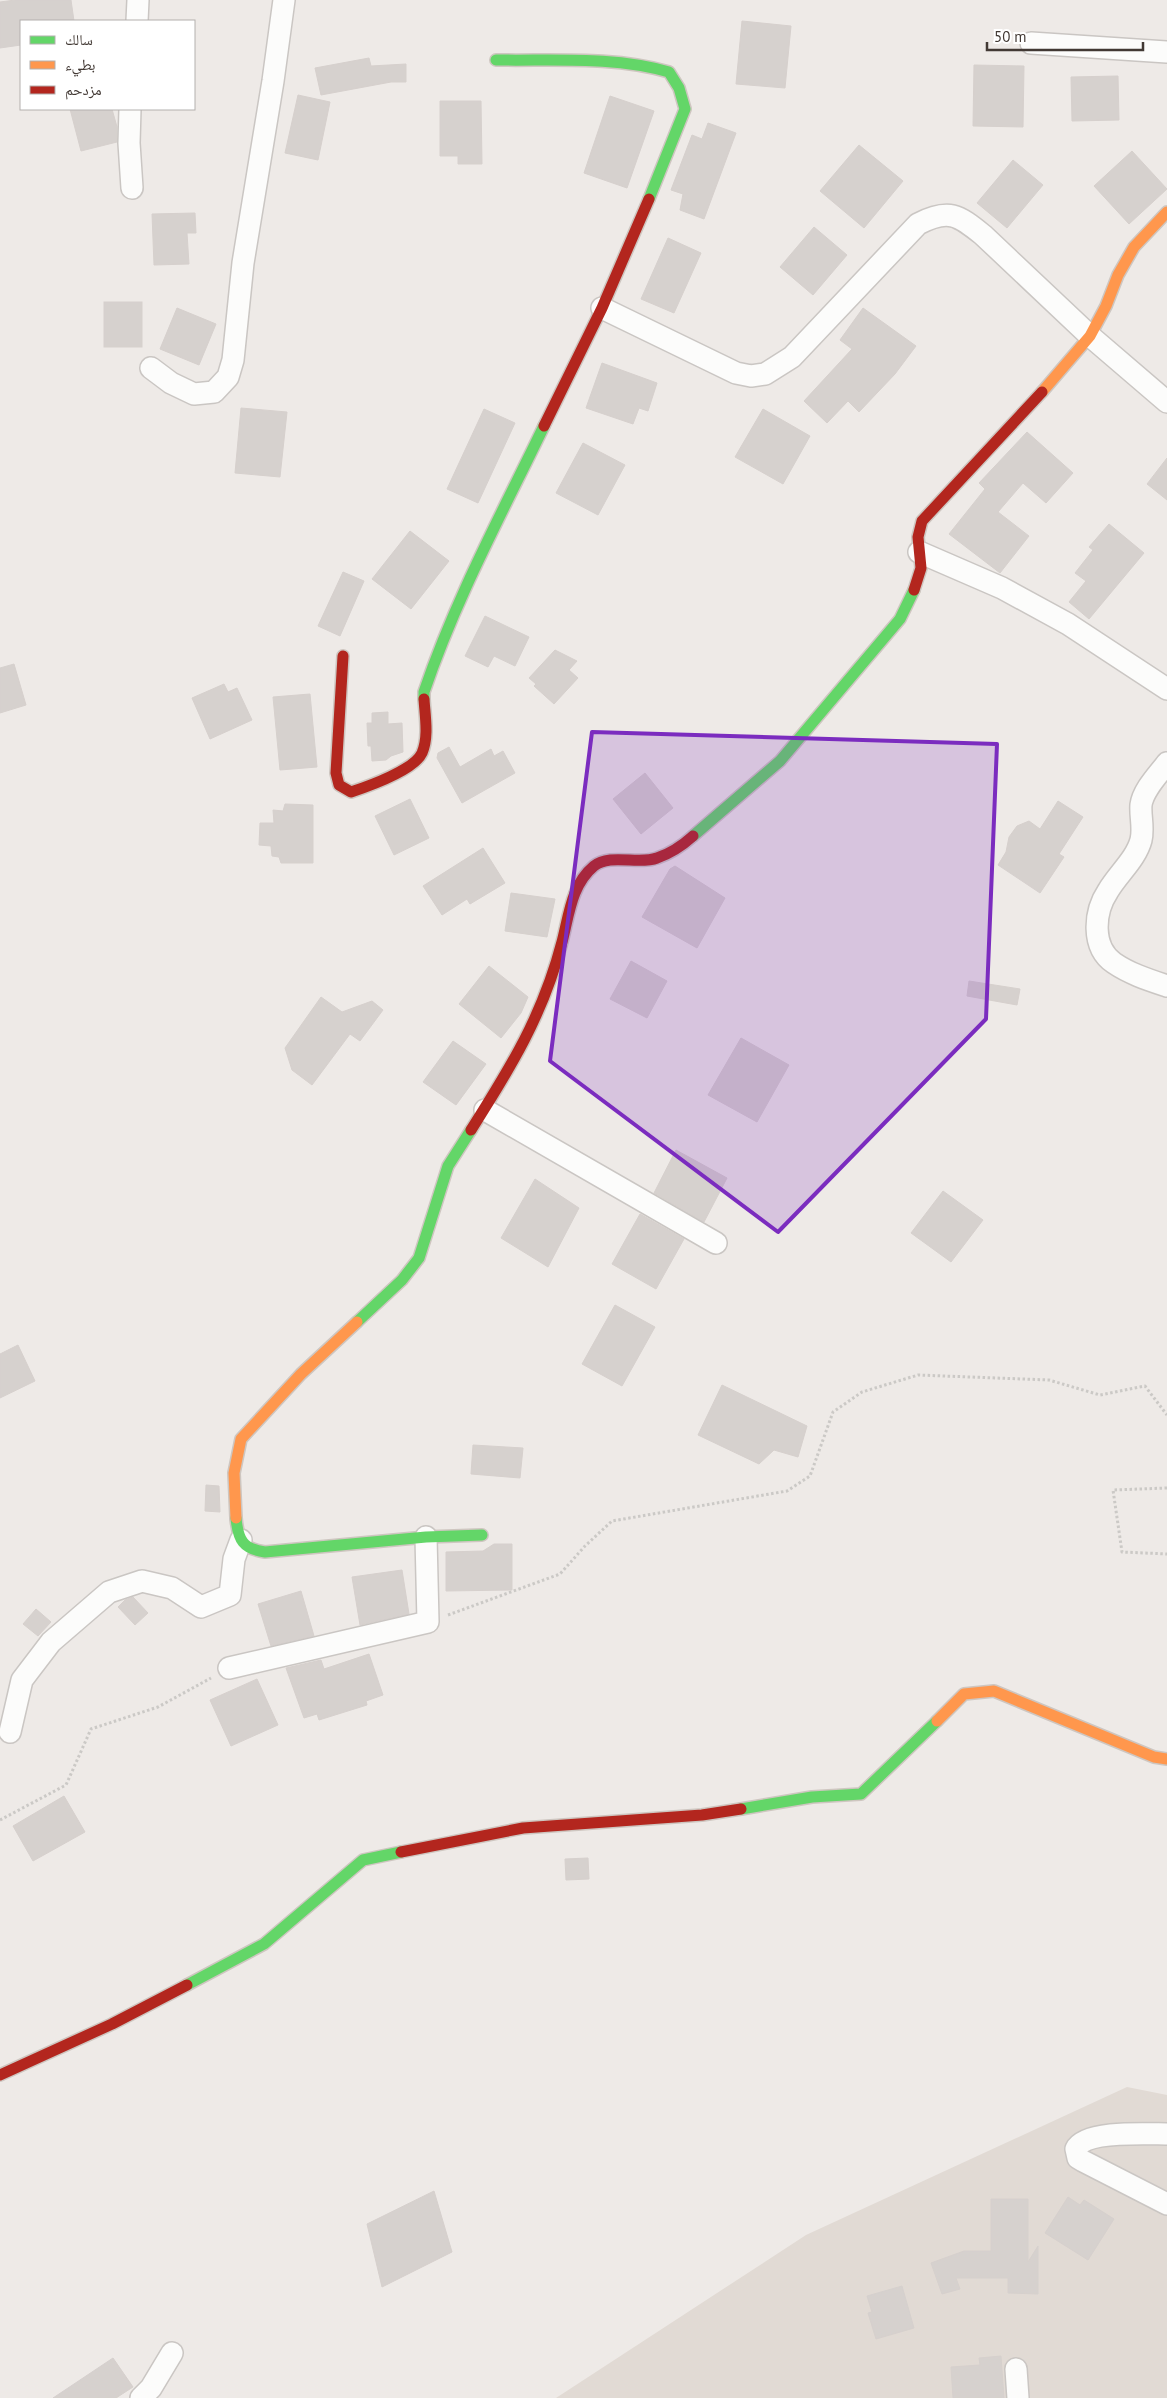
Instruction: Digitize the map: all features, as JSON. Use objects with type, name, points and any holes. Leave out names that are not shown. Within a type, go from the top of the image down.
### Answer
[{"type":"street","points":[[137,20],[138,0]]},
{"type":"street","points":[[151,368],[194,394],[214,392],[228,377],[232,360],[243,263],[273,82],[284,0]]},
{"type":"street","points":[[1031,42],[1167,52]]},
{"type":"street","points":[[343,656],[336,773],[340,785],[350,792],[366,787],[414,764],[422,754],[426,736],[424,692],[437,653],[480,558],[602,308],[669,152],[685,109],[678,88],[669,72],[652,66],[618,62],[496,60]]},
{"type":"street","points":[[130,110],[129,143],[132,188]]},
{"type":"street","points":[[482,1535],[426,1537],[265,1552],[251,1550],[241,1540],[237,1528],[234,1473],[241,1439],[301,1374],[402,1280],[419,1258],[448,1166],[511,1067],[541,1008],[562,943],[573,896],[583,878],[595,865],[610,860],[656,859],[685,843],[780,762],[900,619],[912,595],[921,568],[918,537],[922,521],[1023,413],[1090,336],[1106,306],[1118,275],[1134,247],[1167,212]]},
{"type":"street","points":[[602,308],[736,373],[751,376],[764,374],[792,358],[918,224],[941,214],[966,222],[984,236],[1090,336],[1167,402]]},
{"type":"street","points":[[919,552],[1002,588],[1068,624],[1167,689]]},
{"type":"street","points":[[1167,763],[1145,794],[1141,805],[1141,839],[1135,853],[1107,892],[1099,909],[1096,929],[1101,946],[1113,962],[1142,978],[1167,986]]},
{"type":"street","points":[[485,1110],[716,1243]]},
{"type":"street","points":[[229,1668],[428,1622],[426,1537]]},
{"type":"street","points":[[10,1732],[22,1680],[51,1642],[109,1592],[142,1581],[172,1588],[201,1606],[215,1601],[230,1595],[234,1559],[241,1540]]},
{"type":"street","points":[[0,2075],[112,2024],[264,1944],[363,1860],[523,1828],[702,1816],[812,1797],[861,1794],[964,1694],[994,1691],[1154,1757],[1167,1759]]},
{"type":"street","points":[[1167,2134],[1104,2136],[1084,2140],[1076,2149],[1078,2158],[1167,2204]]},
{"type":"street","points":[[141,2398],[151,2388],[172,2353]]},
{"type":"street","points":[[1016,2368],[1018,2398]]},
{"type":"path","points":[[428,1622],[560,1574],[612,1521],[787,1492],[810,1476],[834,1412],[862,1392],[918,1375],[1049,1380],[1100,1395],[1145,1386],[1167,1415]]},
{"type":"path","points":[[1167,1488],[1113,1490],[1122,1552],[1167,1554]]},
{"type":"path","points":[[0,1820],[66,1785],[91,1729],[158,1707],[229,1668]]},
{"type":"highlighted area","points":[[592,732],[997,744],[986,1019],[778,1232],[550,1061]]},
{"type":"shaded area","points":[[1127,2087],[1167,2095],[1167,2398],[556,2398],[806,2235]]},
{"type":"building","points":[[15,0],[71,0],[74,20],[20,20],[20,45],[0,48],[0,2]]},
{"type":"building","points":[[742,21],[791,26],[785,88],[736,84]]},
{"type":"building","points":[[369,58],[371,66],[406,64],[406,82],[391,82],[321,95],[315,68]]},
{"type":"building","points":[[974,65],[1024,66],[1023,127],[973,126]]},
{"type":"building","points":[[1118,76],[1119,120],[1072,121],[1071,77]]},
{"type":"building","points":[[298,95],[330,102],[318,160],[285,153]]},
{"type":"building","points":[[610,96],[654,111],[627,188],[584,173]]},
{"type":"building","points":[[440,101],[481,101],[482,164],[458,164],[458,156],[440,156]]},
{"type":"building","points":[[70,110],[112,110],[117,127],[117,142],[81,151]]},
{"type":"building","points":[[708,123],[736,133],[704,219],[680,210],[683,194],[671,190],[692,135],[702,139]]},
{"type":"building","points":[[859,145],[903,181],[864,228],[820,191]]},
{"type":"building","points":[[1132,151],[1167,189],[1129,224],[1094,186]]},
{"type":"building","points":[[1013,160],[1043,185],[1007,228],[977,203]]},
{"type":"building","points":[[195,213],[196,233],[187,233],[189,264],[154,265],[152,214]]},
{"type":"building","points":[[814,227],[847,255],[813,295],[780,267]]},
{"type":"building","points":[[668,238],[701,253],[674,313],[641,299]]},
{"type":"building","points":[[104,302],[142,302],[142,347],[104,347]]},
{"type":"building","points":[[177,308],[216,324],[199,365],[160,349]]},
{"type":"building","points":[[863,308],[916,346],[895,374],[859,412],[848,401],[827,423],[804,401],[852,349],[840,340]]},
{"type":"building","points":[[602,363],[657,383],[648,411],[639,408],[633,424],[586,408]]},
{"type":"building","points":[[241,408],[287,412],[280,477],[235,473]]},
{"type":"building","points":[[484,409],[515,423],[478,503],[447,489]]},
{"type":"building","points":[[763,409],[810,436],[783,484],[735,457]]},
{"type":"building","points":[[1027,432],[1073,473],[1046,503],[1023,483],[998,512],[1029,536],[1000,573],[949,534],[985,489],[979,483]]},
{"type":"building","points":[[583,443],[625,465],[598,515],[556,493]]},
{"type":"building","points":[[1167,458],[1167,500],[1147,484]]},
{"type":"building","points":[[1109,524],[1144,553],[1089,619],[1069,602],[1086,581],[1075,573],[1093,550],[1089,547]]},
{"type":"building","points":[[410,531],[449,561],[411,609],[372,579]]},
{"type":"building","points":[[343,572],[364,581],[340,636],[318,626]]},
{"type":"building","points":[[485,616],[529,637],[515,666],[494,656],[488,667],[465,656]]},
{"type":"building","points":[[555,650],[577,661],[569,670],[578,678],[554,704],[534,686],[536,684],[529,678]]},
{"type":"building","points":[[14,664],[26,705],[0,713],[0,668]]},
{"type":"building","points":[[224,684],[228,692],[237,688],[252,720],[210,739],[192,698]]},
{"type":"building","points":[[310,694],[317,767],[280,770],[273,697]]},
{"type":"building","points":[[388,712],[388,724],[402,723],[403,752],[386,760],[372,761],[371,746],[368,746],[367,723],[372,723],[372,713]]},
{"type":"building","points":[[449,747],[460,767],[491,749],[494,756],[503,751],[515,773],[462,803],[437,758],[438,753]]},
{"type":"building","points":[[645,773],[673,808],[641,834],[613,799]]},
{"type":"building","points":[[410,799],[429,838],[394,855],[375,816]]},
{"type":"building","points":[[1058,801],[1083,817],[1059,854],[1064,857],[1040,893],[998,865],[1006,852],[1009,837],[1017,826],[1029,821],[1040,829]]},
{"type":"building","points":[[285,804],[313,805],[313,863],[281,863],[279,857],[272,856],[271,846],[259,845],[260,823],[274,823],[273,810],[283,811]]},
{"type":"building","points":[[483,848],[505,883],[470,904],[467,899],[442,915],[423,886]]},
{"type":"building","points":[[675,866],[725,898],[697,948],[642,917],[670,869]]},
{"type":"building","points":[[511,893],[555,899],[547,937],[505,931]]},
{"type":"building","points":[[631,961],[667,981],[647,1018],[610,999]]},
{"type":"building","points":[[489,966],[528,997],[521,1013],[501,1038],[459,1004]]},
{"type":"building","points":[[969,981],[1020,989],[1017,1005],[967,996]]},
{"type":"building","points":[[321,997],[342,1012],[372,1001],[383,1010],[360,1041],[350,1034],[312,1085],[292,1070],[285,1048]]},
{"type":"building","points":[[741,1038],[789,1065],[757,1122],[708,1095]]},
{"type":"building","points":[[453,1041],[486,1064],[456,1105],[423,1082]]},
{"type":"building","points":[[676,1150],[727,1178],[704,1222],[654,1193]]},
{"type":"building","points":[[535,1179],[579,1208],[548,1267],[501,1238]]},
{"type":"building","points":[[943,1191],[983,1220],[951,1262],[911,1233]]},
{"type":"building","points":[[640,1214],[684,1239],[656,1289],[612,1264]]},
{"type":"building","points":[[615,1305],[655,1327],[622,1386],[582,1364]]},
{"type":"building","points":[[18,1345],[35,1381],[0,1398],[0,1354]]},
{"type":"building","points":[[722,1385],[807,1426],[798,1457],[774,1450],[759,1464],[698,1435]]},
{"type":"building","points":[[473,1445],[523,1448],[520,1478],[471,1474]]},
{"type":"building","points":[[206,1485],[219,1486],[220,1512],[205,1511]]},
{"type":"building","points":[[494,1544],[512,1544],[512,1590],[446,1591],[446,1552],[483,1551]]},
{"type":"building","points":[[402,1570],[409,1614],[360,1625],[352,1577]]},
{"type":"building","points":[[301,1591],[314,1636],[271,1646],[258,1604]]},
{"type":"building","points":[[133,1597],[148,1613],[135,1625],[118,1607],[125,1600]]},
{"type":"building","points":[[36,1609],[51,1622],[38,1636],[23,1624]]},
{"type":"building","points":[[369,1654],[383,1695],[366,1701],[367,1705],[319,1720],[317,1714],[304,1718],[286,1668],[321,1660],[324,1669]]},
{"type":"building","points":[[257,1679],[278,1725],[231,1746],[210,1700]]},
{"type":"building","points":[[64,1796],[85,1832],[33,1861],[13,1826]]},
{"type":"building","points":[[588,1858],[589,1879],[566,1880],[565,1859]]},
{"type":"building","points":[[434,2191],[452,2252],[382,2287],[367,2224]]},
{"type":"building","points":[[1068,2197],[1080,2205],[1084,2200],[1114,2219],[1088,2260],[1045,2233]]},
{"type":"building","points":[[991,2199],[1028,2199],[1028,2262],[1038,2246],[1038,2294],[1008,2293],[1008,2278],[956,2278],[960,2289],[942,2294],[931,2263],[964,2251],[991,2251]]},
{"type":"building","points":[[902,2286],[914,2328],[876,2339],[868,2313],[872,2312],[867,2296]]},
{"type":"building","points":[[1001,2356],[1004,2398],[953,2398],[951,2367],[980,2365],[979,2358]]},
{"type":"building","points":[[113,2358],[133,2387],[116,2398],[53,2398]]},
{"type":"traffic: fast","points":[[496,60],[605,61],[669,72],[679,88],[685,109],[649,199]]},
{"type":"traffic: fast","points":[[424,699],[424,692],[450,624],[544,426]]},
{"type":"traffic: fast","points":[[693,836],[780,761],[900,619],[914,590]]},
{"type":"traffic: fast","points":[[357,1322],[402,1280],[419,1258],[448,1166],[471,1130]]},
{"type":"traffic: fast","points":[[236,1518],[238,1532],[243,1542],[251,1549],[265,1552],[426,1537],[482,1535]]},
{"type":"traffic: fast","points":[[741,1809],[812,1797],[861,1794],[937,1721]]},
{"type":"traffic: fast","points":[[187,1985],[264,1944],[363,1860],[401,1852]]},
{"type":"traffic: slow","points":[[1042,392],[1090,336],[1106,306],[1118,275],[1134,247],[1167,212]]},
{"type":"traffic: slow","points":[[236,1518],[234,1473],[241,1439],[301,1374],[357,1322]]},
{"type":"traffic: slow","points":[[937,1721],[964,1694],[994,1691],[1154,1757],[1167,1759]]},
{"type":"traffic: jam","points":[[544,426],[602,308],[649,199]]},
{"type":"traffic: jam","points":[[914,590],[921,568],[918,537],[922,521],[1042,392]]},
{"type":"traffic: jam","points":[[343,656],[336,773],[339,785],[351,792],[401,771],[422,753],[426,726],[424,699]]},
{"type":"traffic: jam","points":[[471,1130],[512,1062],[535,1017],[554,968],[572,901],[580,882],[586,874],[594,866],[608,860],[650,860],[657,858],[676,849],[693,836]]},
{"type":"traffic: jam","points":[[401,1852],[523,1828],[702,1815],[741,1809]]},
{"type":"traffic: jam","points":[[0,2075],[112,2024],[187,1985]]}]
